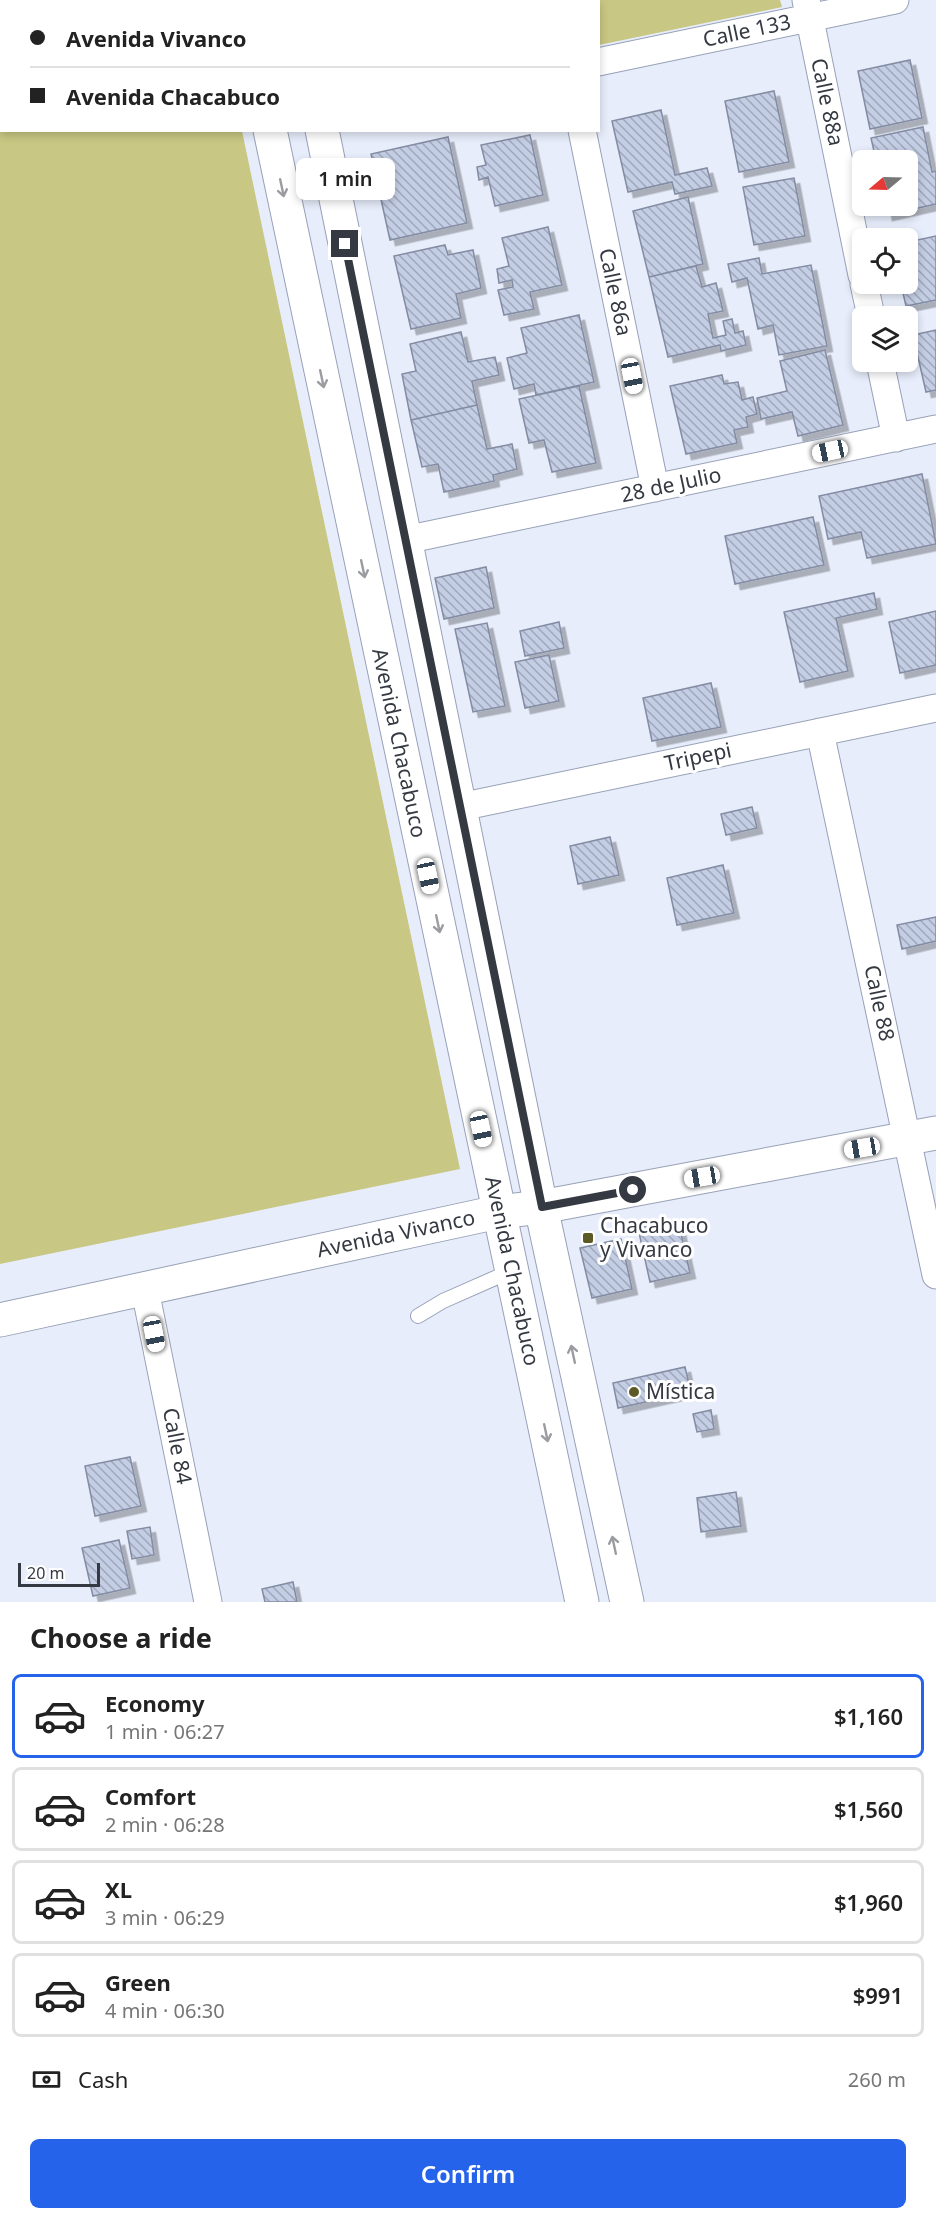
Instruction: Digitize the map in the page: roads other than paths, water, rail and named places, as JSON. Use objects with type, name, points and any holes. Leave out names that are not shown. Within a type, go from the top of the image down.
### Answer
[{"type":"main road","name":"Avenida Chacabuco","points":[[270,132],[582,1602]]},
{"type":"main road","name":"Avenida Chacabuco","points":[[321,132],[542,1207],[627,1602]]},
{"type":"main road","name":"Avenida Vivanco","points":[[0,1320],[498,1212],[542,1207],[922,1136]]},
{"type":"street","name":"Calle 133","points":[[600,61],[808,9],[895,0]]},
{"type":"street","name":"Calle 88a","points":[[808,9],[852,228]]},
{"type":"street","name":"Calle 86a","points":[[582,132],[655,488]]},
{"type":"street","points":[[882,372],[896,438]]},
{"type":"street","name":"28 de Julio","points":[[405,540],[936,429]]},
{"type":"street","name":"Tripepi","points":[[460,807],[936,708]]},
{"type":"street","name":"Calle 88","points":[[820,732],[922,1136],[936,1275]]},
{"type":"street","name":"Calle 84","points":[[145,1290],[208,1602]]},
{"type":"lane","points":[[418,1316],[442,1301],[511,1270]]},
{"type":"place","name":"Chacabuco y Vivanco","points":[[588,1238]]},
{"type":"place","name":"Mística","points":[[634,1392]]}]
